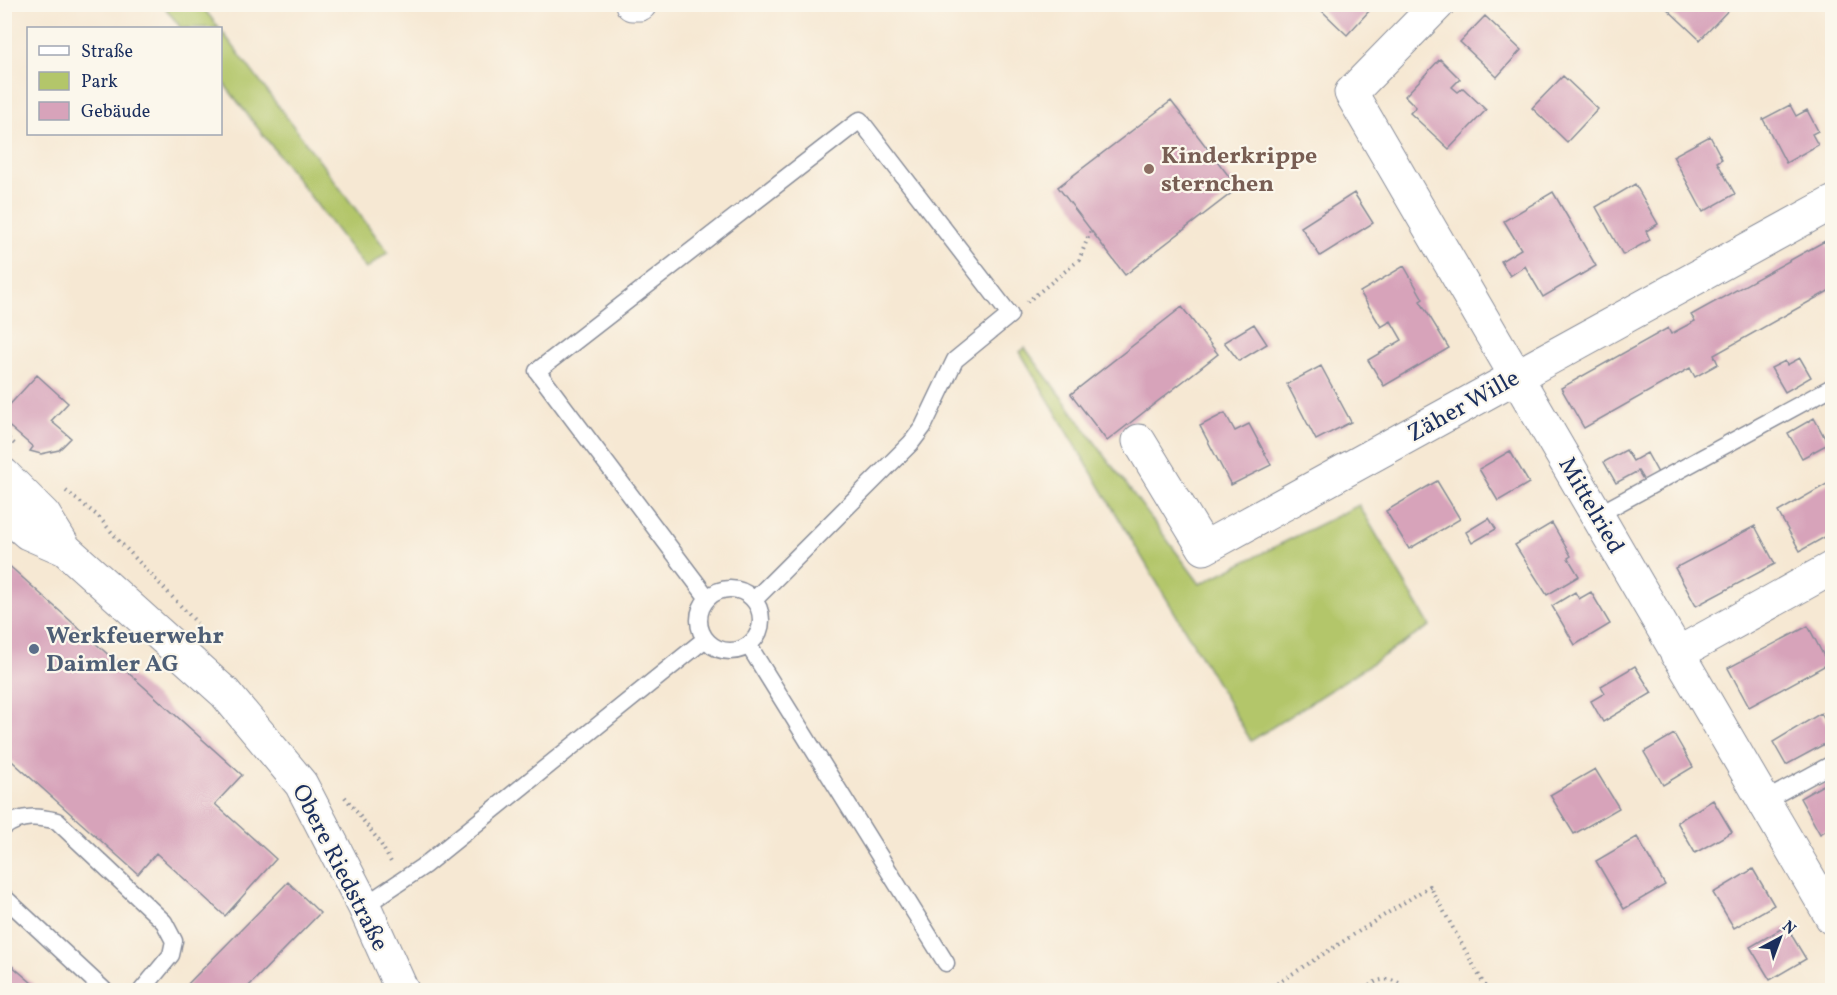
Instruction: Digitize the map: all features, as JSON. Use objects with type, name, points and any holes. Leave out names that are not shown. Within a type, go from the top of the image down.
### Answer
[{"type":"street","points":[[633,4],[640,4]]},
{"type":"street","name":"Mittelried","points":[[1438,4],[1351,93],[1833,918]]},
{"type":"street","name":"Zäher Wille","points":[[1138,441],[1203,548],[1833,203]]},
{"type":"street","points":[[4,475],[44,515],[65,549]]},
{"type":"street","points":[[4,512],[28,533],[65,549]]},
{"type":"street","name":"Obere Riedstraße","points":[[65,549],[225,693],[301,784],[364,906],[402,990]]},
{"type":"street","points":[[1677,654],[1833,568]]},
{"type":"lane","points":[[707,597],[537,371],[860,120],[1010,315],[955,360],[923,427],[911,443],[754,599]]},
{"type":"lane","points":[[1597,515],[1833,387]]},
{"type":"lane","points":[[723,589],[740,590],[754,599],[762,624],[749,646],[734,652],[717,650],[704,640],[698,618],[707,597],[723,589]]},
{"type":"lane","points":[[364,906],[424,864],[704,640]]},
{"type":"lane","points":[[749,646],[946,963]]},
{"type":"lane","points":[[1764,801],[1833,764]]},
{"type":"lane","points":[[4,827],[23,817],[40,817],[57,821],[164,922],[174,941],[171,955],[142,990]]},
{"type":"lane","points":[[4,897],[104,990]]},
{"type":"path","points":[[1010,315],[1079,260],[1091,230]]},
{"type":"path","points":[[1267,990],[1430,886],[1487,990]]},
{"type":"path","points":[[1365,990],[1381,979],[1391,979],[1401,983],[1408,990]]},
{"type":"green space","points":[[163,5],[201,5],[218,27],[180,27]]},
{"type":"green space","points":[[222,31],[388,252],[366,269],[222,81]]},
{"type":"green space","points":[[1025,348],[1200,584],[1359,505],[1430,626],[1251,741],[1020,352]]},
{"type":"building","points":[[1327,4],[1365,4],[1370,10],[1347,35],[1322,11]]},
{"type":"building","points":[[1662,4],[1734,4],[1700,40]]},
{"type":"building","points":[[1485,16],[1521,50],[1497,77],[1460,42]]},
{"type":"building","points":[[1440,59],[1460,79],[1452,87],[1458,92],[1463,88],[1486,110],[1449,149],[1410,113],[1416,107],[1405,96]]},
{"type":"building","points":[[1563,76],[1598,109],[1567,142],[1532,108]]},
{"type":"building","points":[[1171,101],[1238,188],[1125,275],[1058,187]]},
{"type":"building","points":[[1790,105],[1796,116],[1807,110],[1818,131],[1812,134],[1818,145],[1786,163],[1763,119]]},
{"type":"building","points":[[1710,136],[1722,159],[1717,162],[1735,194],[1703,212],[1673,156]]},
{"type":"building","points":[[1635,184],[1658,224],[1646,231],[1650,240],[1623,255],[1596,207]]},
{"type":"building","points":[[1553,192],[1596,266],[1543,297],[1525,266],[1510,276],[1501,261],[1521,249],[1504,221]]},
{"type":"building","points":[[1354,193],[1373,223],[1320,256],[1301,227]]},
{"type":"building","points":[[1825,241],[1830,249],[1832,247],[1832,289],[1714,355],[1718,364],[1695,377],[1690,368],[1584,428],[1561,388],[1668,328],[1671,334],[1695,321],[1691,315]]},
{"type":"building","points":[[1404,266],[1423,299],[1420,301],[1449,348],[1384,386],[1368,360],[1402,340],[1391,321],[1381,327],[1360,292]]},
{"type":"building","points":[[1182,307],[1218,354],[1107,441],[1071,394]]},
{"type":"building","points":[[1254,324],[1267,344],[1239,361],[1224,342]]},
{"type":"building","points":[[1800,358],[1811,377],[1785,392],[1771,368],[1785,361],[1787,365]]},
{"type":"building","points":[[1321,366],[1351,422],[1316,440],[1287,384]]},
{"type":"building","points":[[37,375],[68,403],[51,421],[71,438],[59,450],[41,454],[30,451],[33,447],[4,422],[4,411]]},
{"type":"building","points":[[1225,413],[1235,431],[1249,424],[1271,465],[1231,485],[1200,426]]},
{"type":"building","points":[[1814,418],[1828,444],[1802,458],[1788,433]]},
{"type":"building","points":[[1626,450],[1633,461],[1647,453],[1658,473],[1644,481],[1638,471],[1616,483],[1604,462]]},
{"type":"building","points":[[1510,451],[1529,483],[1498,501],[1479,469]]},
{"type":"building","points":[[1437,481],[1460,519],[1409,549],[1386,511]]},
{"type":"building","points":[[1832,481],[1832,533],[1800,551],[1778,512]]},
{"type":"building","points":[[1489,518],[1496,529],[1472,543],[1466,532]]},
{"type":"building","points":[[1552,523],[1571,556],[1568,558],[1579,576],[1547,595],[1515,545]]},
{"type":"building","points":[[1755,526],[1775,564],[1696,606],[1675,568]]},
{"type":"building","points":[[4,561],[242,775],[215,804],[276,859],[225,916],[156,853],[138,874],[4,754]]},
{"type":"building","points":[[1575,592],[1579,599],[1591,592],[1610,624],[1575,645],[1552,606]]},
{"type":"building","points":[[1808,626],[1828,664],[1749,707],[1728,668]]},
{"type":"building","points":[[1635,666],[1652,693],[1603,722],[1591,701],[1605,693],[1601,686]]},
{"type":"building","points":[[1821,713],[1832,734],[1832,740],[1786,765],[1773,742]]},
{"type":"building","points":[[1674,734],[1693,767],[1663,785],[1644,752]]},
{"type":"building","points":[[1595,769],[1619,808],[1574,834],[1550,795]]},
{"type":"building","points":[[1832,780],[1832,827],[1820,834],[1800,798]]},
{"type":"building","points":[[1713,800],[1732,832],[1695,853],[1677,822]]},
{"type":"building","points":[[1637,837],[1665,885],[1624,909],[1596,861]]},
{"type":"building","points":[[1753,869],[1774,905],[1734,928],[1713,893]]},
{"type":"building","points":[[288,882],[320,913],[245,990],[182,990]]},
{"type":"building","points":[[1786,926],[1806,959],[1770,980],[1750,947]]},
{"type":"building","points":[[4,959],[40,990],[4,990]]},
{"type":"place","name":"Kinderkrippe sternchen","points":[[1149,169]]},
{"type":"place","name":"Werkfeuerwehr Daimler AG","points":[[34,649]]}]
